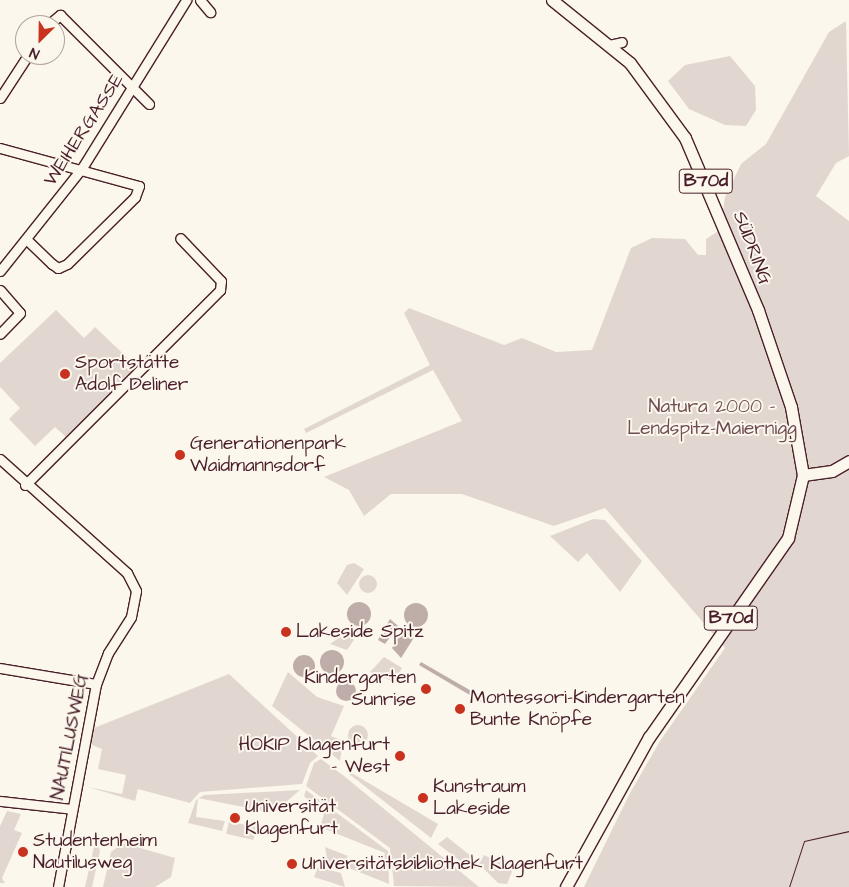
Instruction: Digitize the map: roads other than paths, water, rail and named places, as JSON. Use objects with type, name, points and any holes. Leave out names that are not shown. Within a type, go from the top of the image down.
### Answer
[{"type":"main road","name":"SÜDRING","points":[[552,0],[609,45],[653,90],[685,138],[706,181],[791,407],[803,475]]},
{"type":"main road","points":[[803,475],[832,471],[849,461]]},
{"type":"main road","name":"B70d","points":[[566,887],[649,737],[788,538],[803,475]]},
{"type":"street","name":"WEIHERGASSE","points":[[0,271],[27,240],[82,168],[186,0]]},
{"type":"street","points":[[200,0],[210,12]]},
{"type":"street","points":[[65,20],[149,104]]},
{"type":"street","points":[[609,45],[622,42]]},
{"type":"street","points":[[0,98],[21,65]]},
{"type":"street","points":[[0,148],[135,182],[138,191],[58,268],[27,240]]},
{"type":"street","points":[[0,458],[25,485],[220,290],[221,281],[180,238]]},
{"type":"street","points":[[0,290],[20,314],[0,334]]},
{"type":"street","name":"NAUTILUSWEG","points":[[25,485],[127,573],[135,602],[96,684],[58,887]]},
{"type":"street","points":[[0,668],[96,684]]},
{"type":"street","points":[[0,801],[72,809]]},
{"type":"tram line","points":[[789,887],[804,841],[849,831]]},
{"type":"place","name":"Sportstätte Adolf Deliner","points":[[65,374]]},
{"type":"place","name":"Generationenpark Waidmannsdorf","points":[[180,455]]},
{"type":"place","name":"Lakeside Spitz","points":[[286,632]]},
{"type":"place","name":"Kindergarten Sunrise","points":[[426,689]]},
{"type":"place","name":"Montessori-Kindergarten Bunte Knöpfe","points":[[460,709]]},
{"type":"place","name":"HOKIP Klagenfurt - West","points":[[400,756]]},
{"type":"place","name":"Kunstraum Lakeside","points":[[423,798]]},
{"type":"place","name":"Universität Klagenfurt","points":[[235,818]]},
{"type":"place","name":"Studentenheim Nautilusweg","points":[[23,852]]},
{"type":"place","name":"Universitätsbibliothek Klagenfurt","points":[[292,864]]},
{"type":"park label","name":"Natura 2000 - Lendspitz-Maiernigg","points":[[712,418]]}]
